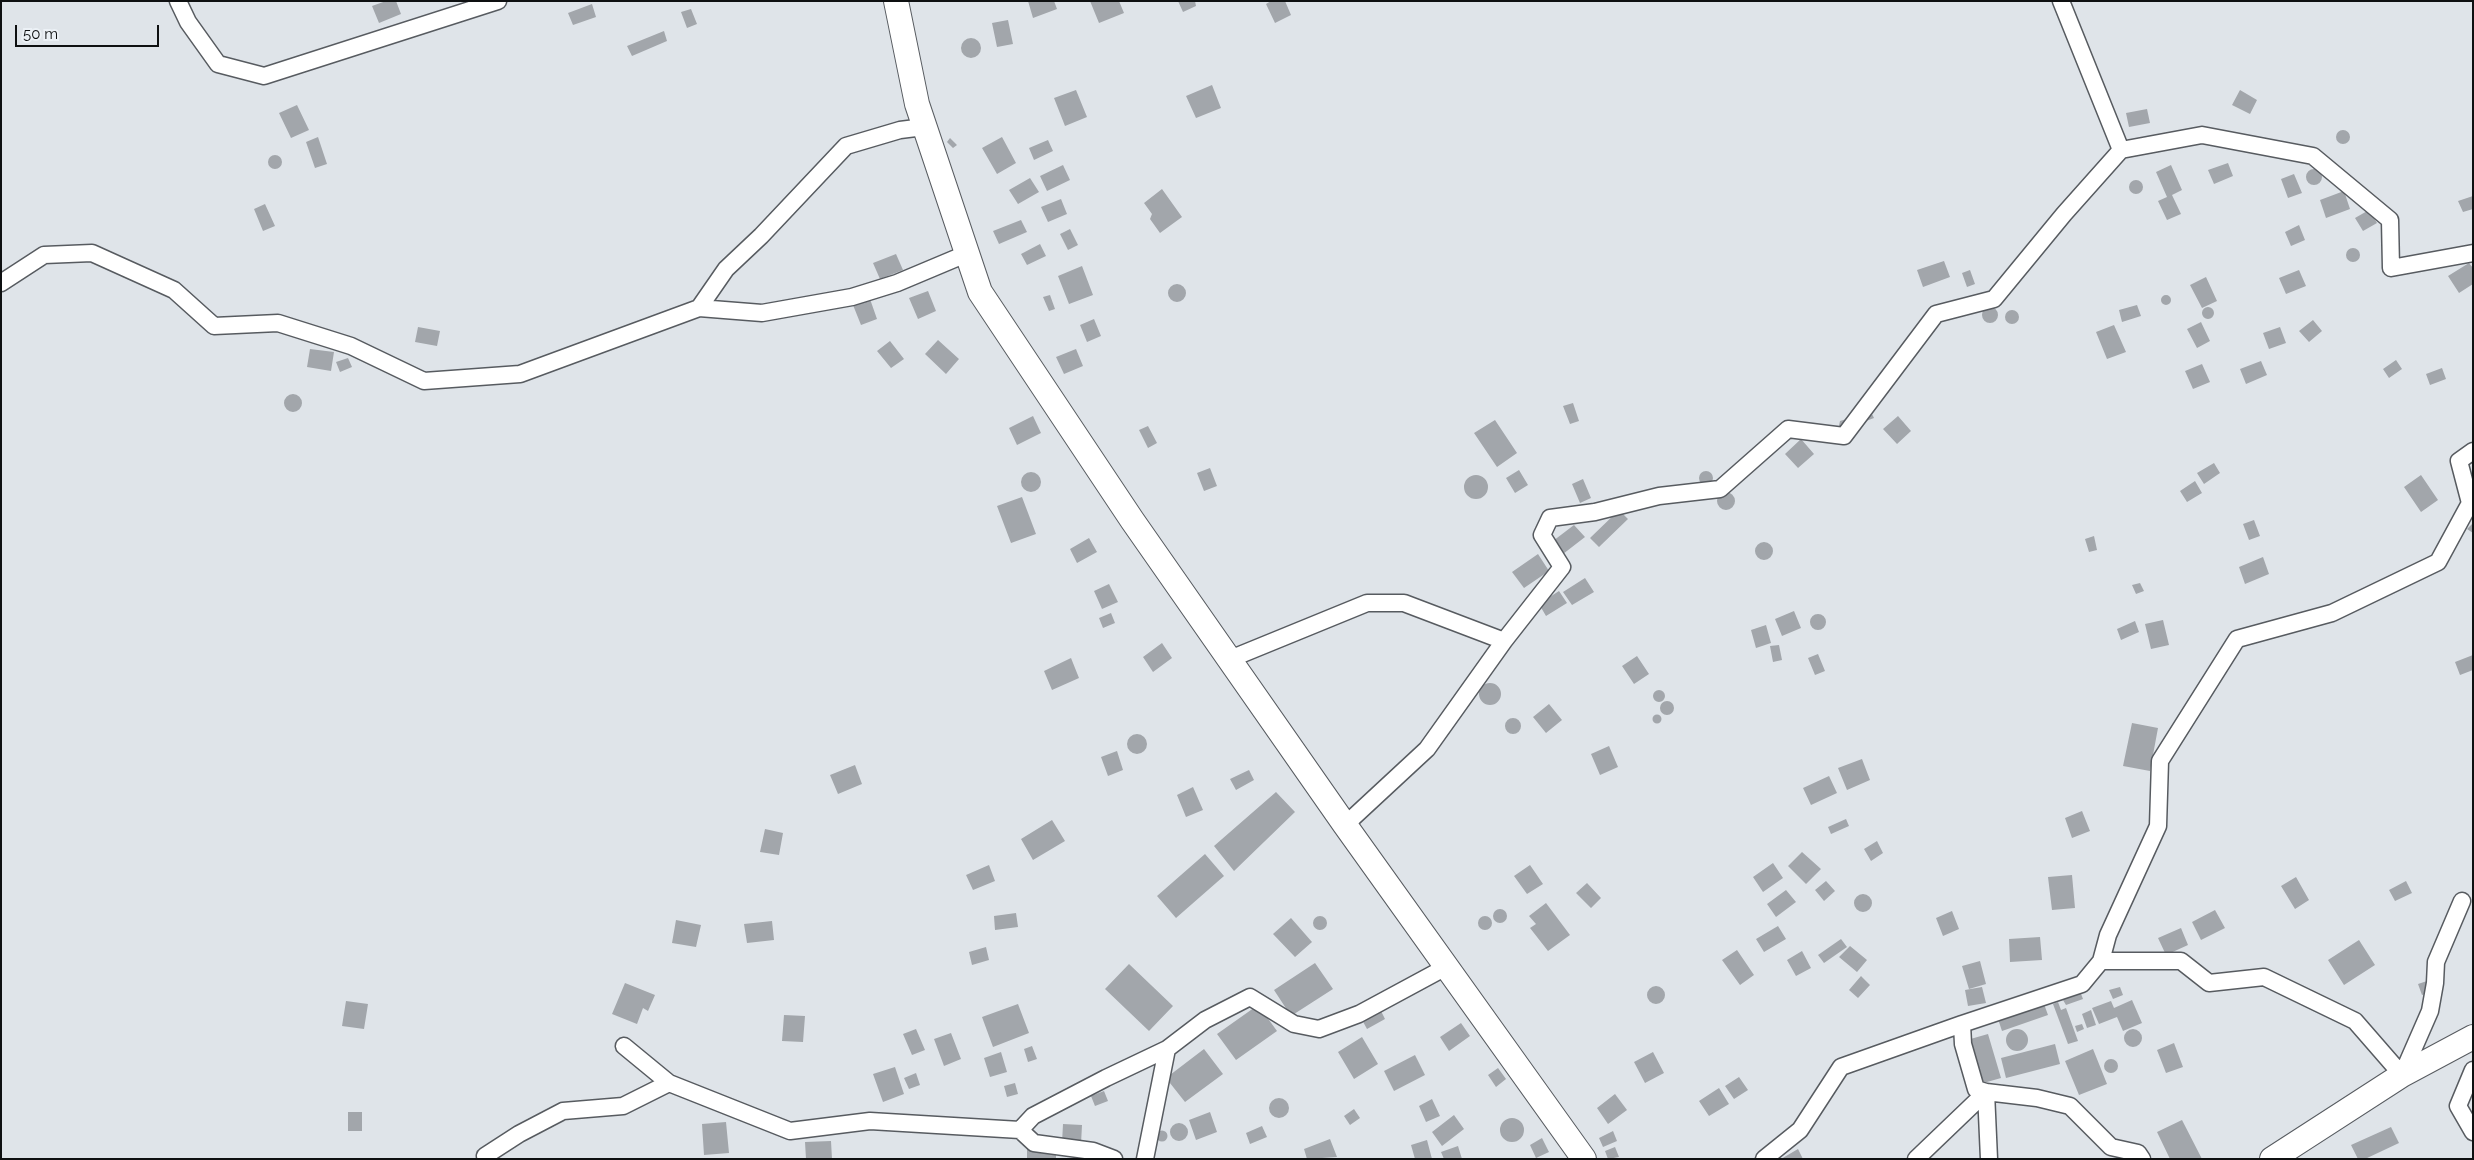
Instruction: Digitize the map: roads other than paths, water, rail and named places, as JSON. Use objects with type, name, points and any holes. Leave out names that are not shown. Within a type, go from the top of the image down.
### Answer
[{"type":"main road","points":[[896,1],[917,104],[980,292],[1132,520],[1345,825],[1448,966],[1584,1159]]},
{"type":"main road","points":[[2272,1159],[2402,1075],[2473,1037]]},
{"type":"street","points":[[178,1],[188,22],[218,64],[264,76],[498,1]]},
{"type":"street","points":[[2061,1],[2121,150]]},
{"type":"street","points":[[699,308],[726,269],[761,236],[846,146],[900,130],[924,126]]},
{"type":"street","points":[[1345,825],[1427,749],[1504,641],[1562,567],[1542,535],[1550,518],[1595,512],[1659,496],[1720,489],[1788,428],[1844,436],[1936,314],[1994,299],[2064,214],[2121,150],[2202,136],[2313,156],[2390,220],[2391,268],[2473,253]]},
{"type":"street","points":[[1,283],[44,255],[92,253],[174,290],[214,326],[278,323],[352,346],[424,381],[520,374],[699,308],[762,313],[852,297],[897,283],[966,254]]},
{"type":"street","points":[[1764,1159],[1800,1130],[1841,1067],[2082,984],[2101,961],[2108,935],[2158,826],[2160,761],[2237,639],[2332,614],[2438,562],[2470,502],[2459,462],[2473,450]]},
{"type":"street","points":[[1230,659],[1367,603],[1404,604],[1504,641]]},
{"type":"street","points":[[2101,961],[2181,961],[2209,983],[2264,977],[2355,1020],[2402,1075],[2430,1011],[2435,983],[2436,962],[2462,901]]},
{"type":"street","points":[[1020,1130],[1033,1116],[1167,1049],[1204,1020],[1250,997],[1294,1024],[1319,1029],[1360,1014],[1448,966]]},
{"type":"street","points":[[1962,1024],[1963,1044],[1976,1089],[1986,1092],[2037,1098],[2070,1106],[2111,1147],[2138,1153],[2142,1159]]},
{"type":"street","points":[[624,1046],[669,1083],[790,1132],[870,1121],[1020,1130],[1034,1143],[1093,1151],[1114,1159]]},
{"type":"street","points":[[1145,1159],[1167,1049]]},
{"type":"street","points":[[2473,1070],[2458,1106],[2473,1132]]},
{"type":"street","points":[[485,1156],[519,1134],[563,1111],[623,1106],[669,1083]]},
{"type":"street","points":[[1916,1159],[1986,1092]]},
{"type":"street","points":[[1986,1092],[1989,1159]]}]
